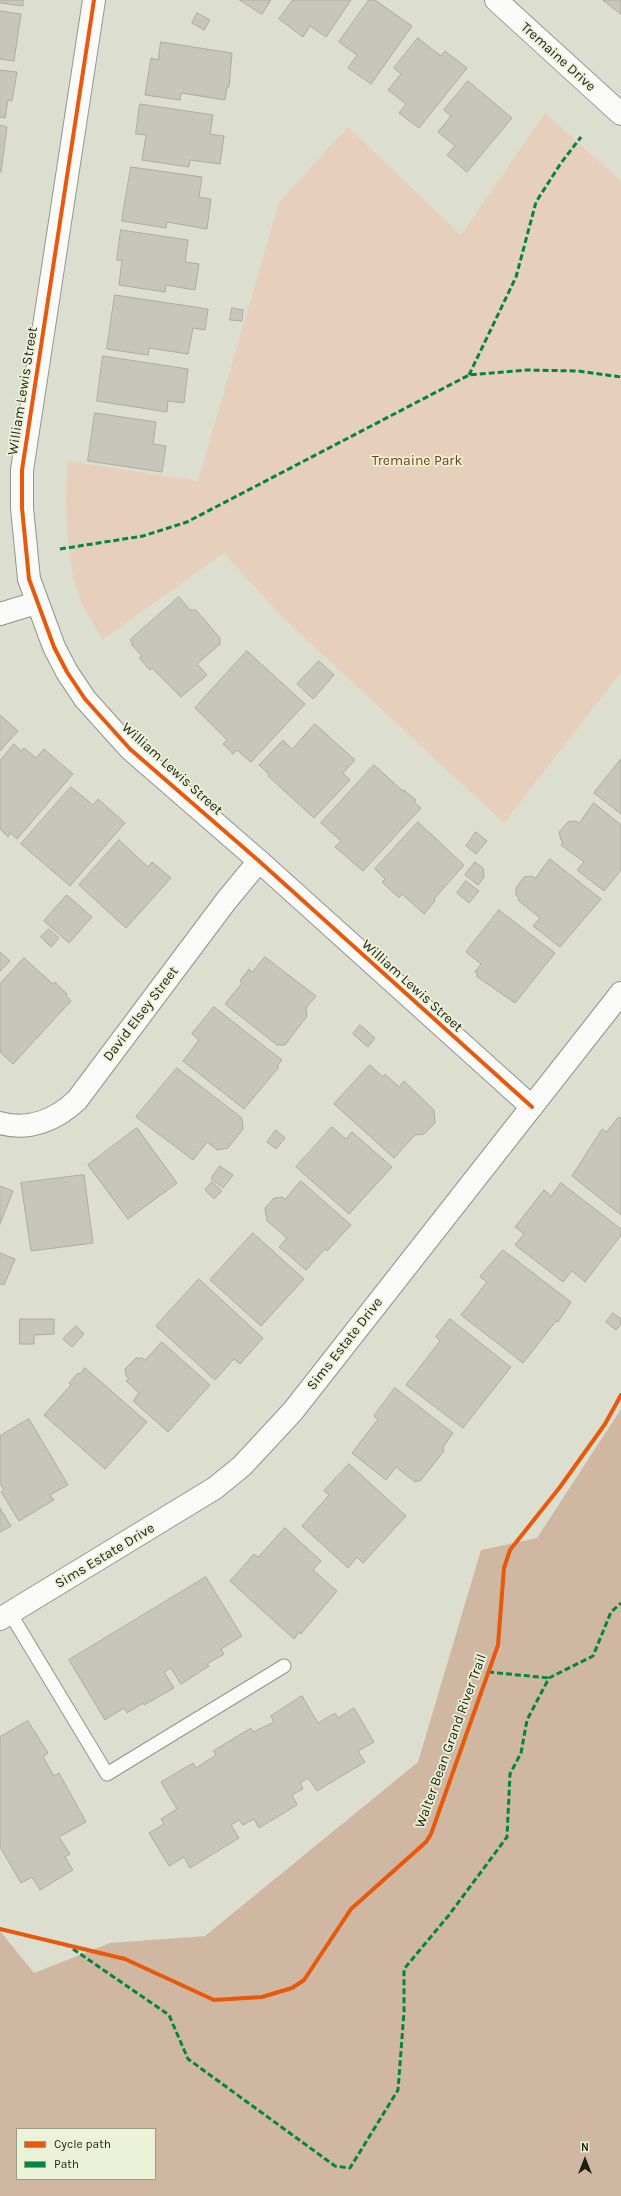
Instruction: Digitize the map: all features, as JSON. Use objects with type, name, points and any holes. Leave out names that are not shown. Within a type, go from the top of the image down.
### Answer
[{"type":"street","name":"William Lewis Street","points":[[94,0],[22,470],[25,553],[29,579],[36,603],[54,647],[67,672],[103,722],[130,748],[259,861],[532,1107]]},
{"type":"street","name":"Tremaine Drive","points":[[496,0],[621,114]]},
{"type":"street","points":[[0,614],[36,603]]},
{"type":"street","name":"David Elsey Street","points":[[0,1123],[15,1126],[31,1125],[56,1118],[77,1100],[226,901],[259,861]]},
{"type":"street","name":"Sims Estate Drive","points":[[5,1616],[172,1516],[215,1488],[242,1466],[293,1411],[621,993]]},
{"type":"lane","points":[[5,1616],[107,1774],[284,1666]]},
{"type":"green space","name":"Tremaine Park","points":[[545,113],[621,181],[621,672],[504,823],[280,615],[224,553],[102,640],[80,599],[75,584],[67,531],[66,494],[68,461],[198,481],[279,202],[348,127],[461,235]]},
{"type":"shaded area","points":[[621,1409],[621,2196],[0,2196],[0,1931],[34,1973],[110,1943],[205,1936],[418,1762],[481,1550],[537,1538]]},
{"type":"building","points":[[0,0],[23,0],[23,6],[0,3]]},
{"type":"building","points":[[240,0],[271,0],[262,14]]},
{"type":"building","points":[[293,0],[351,0],[326,37],[310,26],[303,37],[279,19]]},
{"type":"building","points":[[369,0],[375,0],[412,26],[371,84],[348,68],[357,55],[339,42]]},
{"type":"building","points":[[603,0],[621,0],[621,14]]},
{"type":"building","points":[[0,11],[21,14],[14,61],[0,59]]},
{"type":"building","points":[[197,13],[210,20],[204,30],[192,23]]},
{"type":"building","points":[[418,38],[441,56],[445,51],[467,68],[419,128],[399,113],[406,104],[388,90],[401,74],[394,68]]},
{"type":"building","points":[[161,42],[232,53],[229,87],[227,87],[225,100],[181,93],[180,100],[145,95],[151,58],[158,60]]},
{"type":"building","points":[[0,70],[17,72],[12,101],[8,100],[5,118],[0,117]]},
{"type":"building","points":[[468,81],[512,118],[467,172],[447,155],[455,146],[438,132],[451,116],[444,110]]},
{"type":"building","points":[[140,104],[213,115],[210,134],[224,136],[220,164],[190,160],[189,167],[142,160],[146,135],[136,134]]},
{"type":"building","points":[[0,125],[7,127],[1,172],[0,172]]},
{"type":"building","points":[[131,167],[202,177],[199,197],[211,199],[207,229],[167,222],[166,228],[122,221]]},
{"type":"building","points":[[121,230],[188,240],[185,262],[199,264],[195,290],[166,285],[165,292],[119,285],[122,260],[117,260]]},
{"type":"building","points":[[115,295],[208,309],[205,330],[193,328],[188,354],[149,348],[148,355],[107,349]]},
{"type":"building","points":[[232,308],[243,310],[242,321],[230,320]]},
{"type":"building","points":[[103,356],[188,369],[184,403],[168,401],[167,412],[97,401]]},
{"type":"building","points":[[95,413],[156,422],[153,444],[166,446],[162,472],[88,461]]},
{"type":"building","points":[[179,597],[190,610],[196,610],[220,638],[220,644],[197,664],[207,675],[181,697],[152,668],[150,670],[139,658],[142,656],[131,644],[133,642],[130,640]]},
{"type":"building","points":[[247,651],[305,704],[251,762],[237,750],[233,754],[223,744],[227,740],[195,708]]},
{"type":"building","points":[[319,661],[334,675],[313,699],[297,684]]},
{"type":"building","points":[[0,715],[18,731],[0,751]]},
{"type":"building","points":[[315,724],[355,760],[343,773],[350,780],[314,818],[268,776],[269,774],[259,765],[283,740],[292,749]]},
{"type":"building","points":[[14,744],[21,751],[24,748],[36,758],[44,749],[73,774],[17,839],[10,833],[8,837],[0,829],[0,761]]},
{"type":"building","points":[[621,759],[621,814],[594,793]]},
{"type":"building","points":[[374,765],[403,791],[404,790],[416,800],[414,802],[421,808],[363,871],[335,847],[341,841],[321,823]]},
{"type":"building","points":[[71,787],[93,805],[98,799],[125,823],[70,886],[21,844]]},
{"type":"building","points":[[594,803],[621,825],[621,870],[604,891],[577,870],[584,862],[561,845],[563,842],[559,832],[568,822],[576,821],[579,823]]},
{"type":"building","points":[[418,822],[464,865],[434,899],[435,901],[424,914],[402,894],[399,898],[382,882],[385,879],[375,869]]},
{"type":"building","points":[[476,832],[487,841],[476,854],[466,846]]},
{"type":"building","points":[[119,840],[148,867],[152,862],[171,878],[126,928],[79,885]]},
{"type":"building","points":[[550,859],[601,899],[560,947],[533,926],[540,918],[518,900],[519,898],[516,895],[516,888],[524,877],[532,876],[535,878]]},
{"type":"building","points":[[475,862],[483,868],[484,877],[478,885],[465,875]]},
{"type":"building","points":[[466,881],[479,891],[469,903],[457,893]]},
{"type":"building","points":[[67,895],[92,917],[69,943],[44,921]]},
{"type":"building","points":[[499,910],[555,953],[515,1003],[476,976],[478,974],[475,972],[481,964],[466,952]]},
{"type":"building","points":[[49,929],[59,938],[51,947],[41,937]]},
{"type":"building","points":[[0,952],[10,961],[0,971]]},
{"type":"building","points":[[265,957],[316,996],[306,1008],[307,1016],[285,1045],[277,1045],[225,1004],[242,983],[240,981],[249,969],[252,972]]},
{"type":"building","points":[[24,958],[53,984],[55,982],[67,994],[66,996],[71,1001],[13,1064],[0,1052],[0,984]]},
{"type":"building","points":[[214,1007],[282,1060],[277,1066],[279,1067],[244,1109],[183,1061],[199,1040],[192,1034]]},
{"type":"building","points":[[360,1025],[375,1038],[368,1047],[353,1034]]},
{"type":"building","points":[[370,1065],[383,1077],[385,1074],[399,1087],[404,1081],[434,1110],[435,1123],[424,1134],[415,1135],[394,1158],[334,1104]]},
{"type":"building","points":[[177,1068],[242,1118],[243,1129],[228,1148],[217,1150],[207,1142],[193,1160],[136,1117]]},
{"type":"building","points":[[619,1117],[621,1119],[621,1215],[572,1176],[602,1129],[606,1132]]},
{"type":"building","points":[[332,1127],[346,1139],[352,1132],[392,1167],[349,1214],[296,1167]]},
{"type":"building","points":[[137,1128],[177,1183],[128,1219],[88,1165]]},
{"type":"building","points":[[276,1130],[285,1138],[276,1149],[267,1142]]},
{"type":"building","points":[[220,1166],[233,1175],[223,1188],[211,1179]]},
{"type":"building","points":[[84,1175],[93,1243],[31,1251],[21,1183]]},
{"type":"building","points":[[301,1181],[351,1225],[327,1251],[325,1249],[306,1270],[279,1247],[287,1238],[266,1220],[268,1218],[266,1216],[265,1208],[274,1198],[282,1197],[285,1199]]},
{"type":"building","points":[[212,1182],[222,1191],[214,1199],[205,1190]]},
{"type":"building","points":[[561,1183],[621,1229],[621,1235],[585,1282],[572,1271],[563,1282],[515,1245],[524,1234],[515,1227],[544,1190],[551,1196]]},
{"type":"building","points":[[0,1186],[13,1191],[0,1224]]},
{"type":"building","points":[[253,1233],[304,1279],[261,1326],[210,1280]]},
{"type":"building","points":[[503,1250],[571,1302],[558,1322],[556,1321],[523,1363],[461,1315],[487,1282],[480,1277]]},
{"type":"building","points":[[0,1253],[15,1259],[4,1285],[0,1284]]},
{"type":"building","points":[[199,1279],[263,1338],[240,1364],[234,1359],[215,1380],[156,1326]]},
{"type":"building","points":[[613,1313],[621,1319],[621,1324],[616,1330],[606,1322]]},
{"type":"building","points":[[20,1319],[54,1319],[54,1334],[34,1335],[34,1344],[20,1344]]},
{"type":"building","points":[[450,1319],[511,1367],[463,1428],[406,1385],[440,1341],[436,1337]]},
{"type":"building","points":[[76,1326],[84,1334],[72,1347],[63,1339]]},
{"type":"building","points":[[162,1342],[210,1385],[168,1432],[133,1401],[139,1393],[126,1381],[129,1378],[126,1376],[125,1369],[136,1358],[142,1358],[145,1360]]},
{"type":"building","points":[[85,1368],[147,1422],[105,1469],[44,1415],[71,1385],[69,1383]]},
{"type":"building","points":[[395,1388],[453,1433],[443,1447],[444,1451],[421,1480],[415,1482],[396,1467],[386,1480],[352,1453],[378,1419],[374,1416]]},
{"type":"building","points":[[29,1419],[68,1485],[50,1495],[54,1500],[19,1521],[1,1492],[4,1490],[0,1483],[0,1436]]},
{"type":"building","points":[[349,1464],[406,1516],[363,1563],[357,1557],[348,1568],[302,1526],[329,1495],[324,1491]]},
{"type":"building","points":[[0,1508],[11,1526],[0,1532]]},
{"type":"building","points":[[285,1528],[321,1561],[313,1570],[337,1591],[301,1634],[299,1632],[294,1639],[230,1581],[254,1554],[258,1557]]},
{"type":"building","points":[[206,1577],[242,1636],[221,1649],[224,1654],[207,1664],[209,1666],[181,1684],[171,1668],[164,1672],[174,1688],[144,1705],[143,1703],[127,1713],[124,1708],[105,1720],[69,1660]]},
{"type":"building","points":[[302,1696],[318,1723],[335,1713],[338,1718],[354,1708],[374,1742],[358,1751],[365,1762],[317,1791],[308,1778],[300,1783],[303,1789],[292,1795],[297,1805],[259,1828],[254,1819],[243,1825],[239,1820],[231,1825],[239,1838],[190,1868],[184,1857],[169,1866],[149,1833],[164,1824],[161,1819],[177,1809],[161,1782],[193,1763],[196,1768],[216,1755],[213,1751],[251,1728],[253,1732],[274,1722],[271,1716]]},
{"type":"building","points":[[28,1721],[48,1753],[43,1757],[54,1776],[59,1773],[86,1822],[59,1837],[70,1854],[65,1857],[73,1870],[40,1890],[32,1877],[21,1883],[0,1847],[0,1737]]},
{"type":"marked path","points":[[469,375],[516,277],[536,202],[561,163],[581,137]]},
{"type":"marked path","points":[[60,549],[143,536],[187,522],[469,375],[527,370],[578,371],[621,377]]},
{"type":"marked path","points":[[73,1949],[169,2015],[188,2059],[335,2166],[350,2168],[398,2090],[404,2012],[404,1969],[449,1915],[507,1837],[510,1774],[521,1753],[527,1720],[549,1678],[593,1656],[611,1612],[621,1603]]},
{"type":"marked path","points":[[488,1672],[549,1678]]},
{"type":"cycle path","points":[[94,0],[22,470],[22,508],[29,579],[54,647],[67,672],[85,699],[130,749],[259,861],[532,1107]]},
{"type":"cycle path","name":"Walter Bean Grand River Trail","points":[[0,1929],[125,1959],[214,2000],[262,1997],[292,1988],[304,1980],[351,1909],[426,1842],[431,1834],[498,1645],[504,1568],[510,1550],[560,1487],[605,1424],[621,1395]]}]
